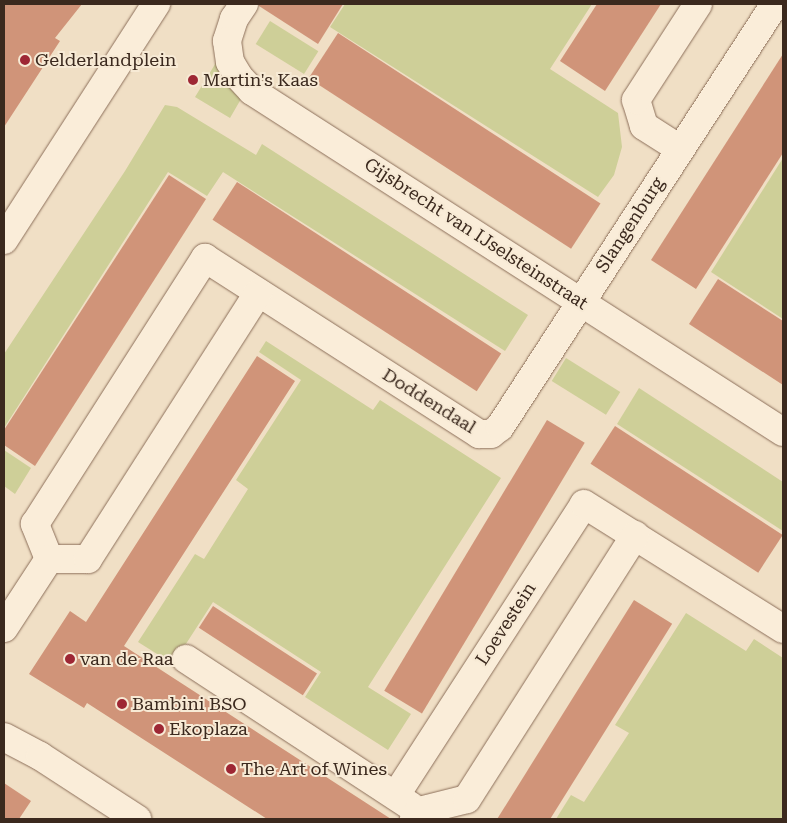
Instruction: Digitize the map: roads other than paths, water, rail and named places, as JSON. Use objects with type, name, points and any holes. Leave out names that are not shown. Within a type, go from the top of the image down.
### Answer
[{"type":"street","points":[[4,240],[156,4]]},
{"type":"street","name":"Gijsbrecht van IJselsteinstraat","points":[[244,4],[234,19],[227,41],[230,62],[239,77],[252,91],[783,432]]},
{"type":"street","points":[[680,149],[644,126],[636,100],[698,4]]},
{"type":"street","name":"Slangenburg","points":[[580,301],[775,4]]},
{"type":"street","name":"Doddendaal","points":[[49,559],[35,524],[205,258],[479,434],[491,434],[500,427],[580,301]]},
{"type":"street","points":[[4,628],[49,559],[88,560],[258,293]]},
{"type":"street","name":"Loevestein","points":[[396,795],[584,504],[783,629]]},
{"type":"street","points":[[186,660],[396,795],[417,815],[467,799],[635,535]]},
{"type":"street","points":[[4,737],[40,756],[137,819]]},
{"type":"place","name":"Gelderlandplein","points":[[25,60]]},
{"type":"place","name":"Martin's Kaas","points":[[193,80]]},
{"type":"place","name":"van de Raa","points":[[70,659]]},
{"type":"place","name":"Bambini BSO","points":[[122,704]]},
{"type":"place","name":"Ekoplaza","points":[[159,729]]},
{"type":"place","name":"The Art of Wines","points":[[231,769]]}]
